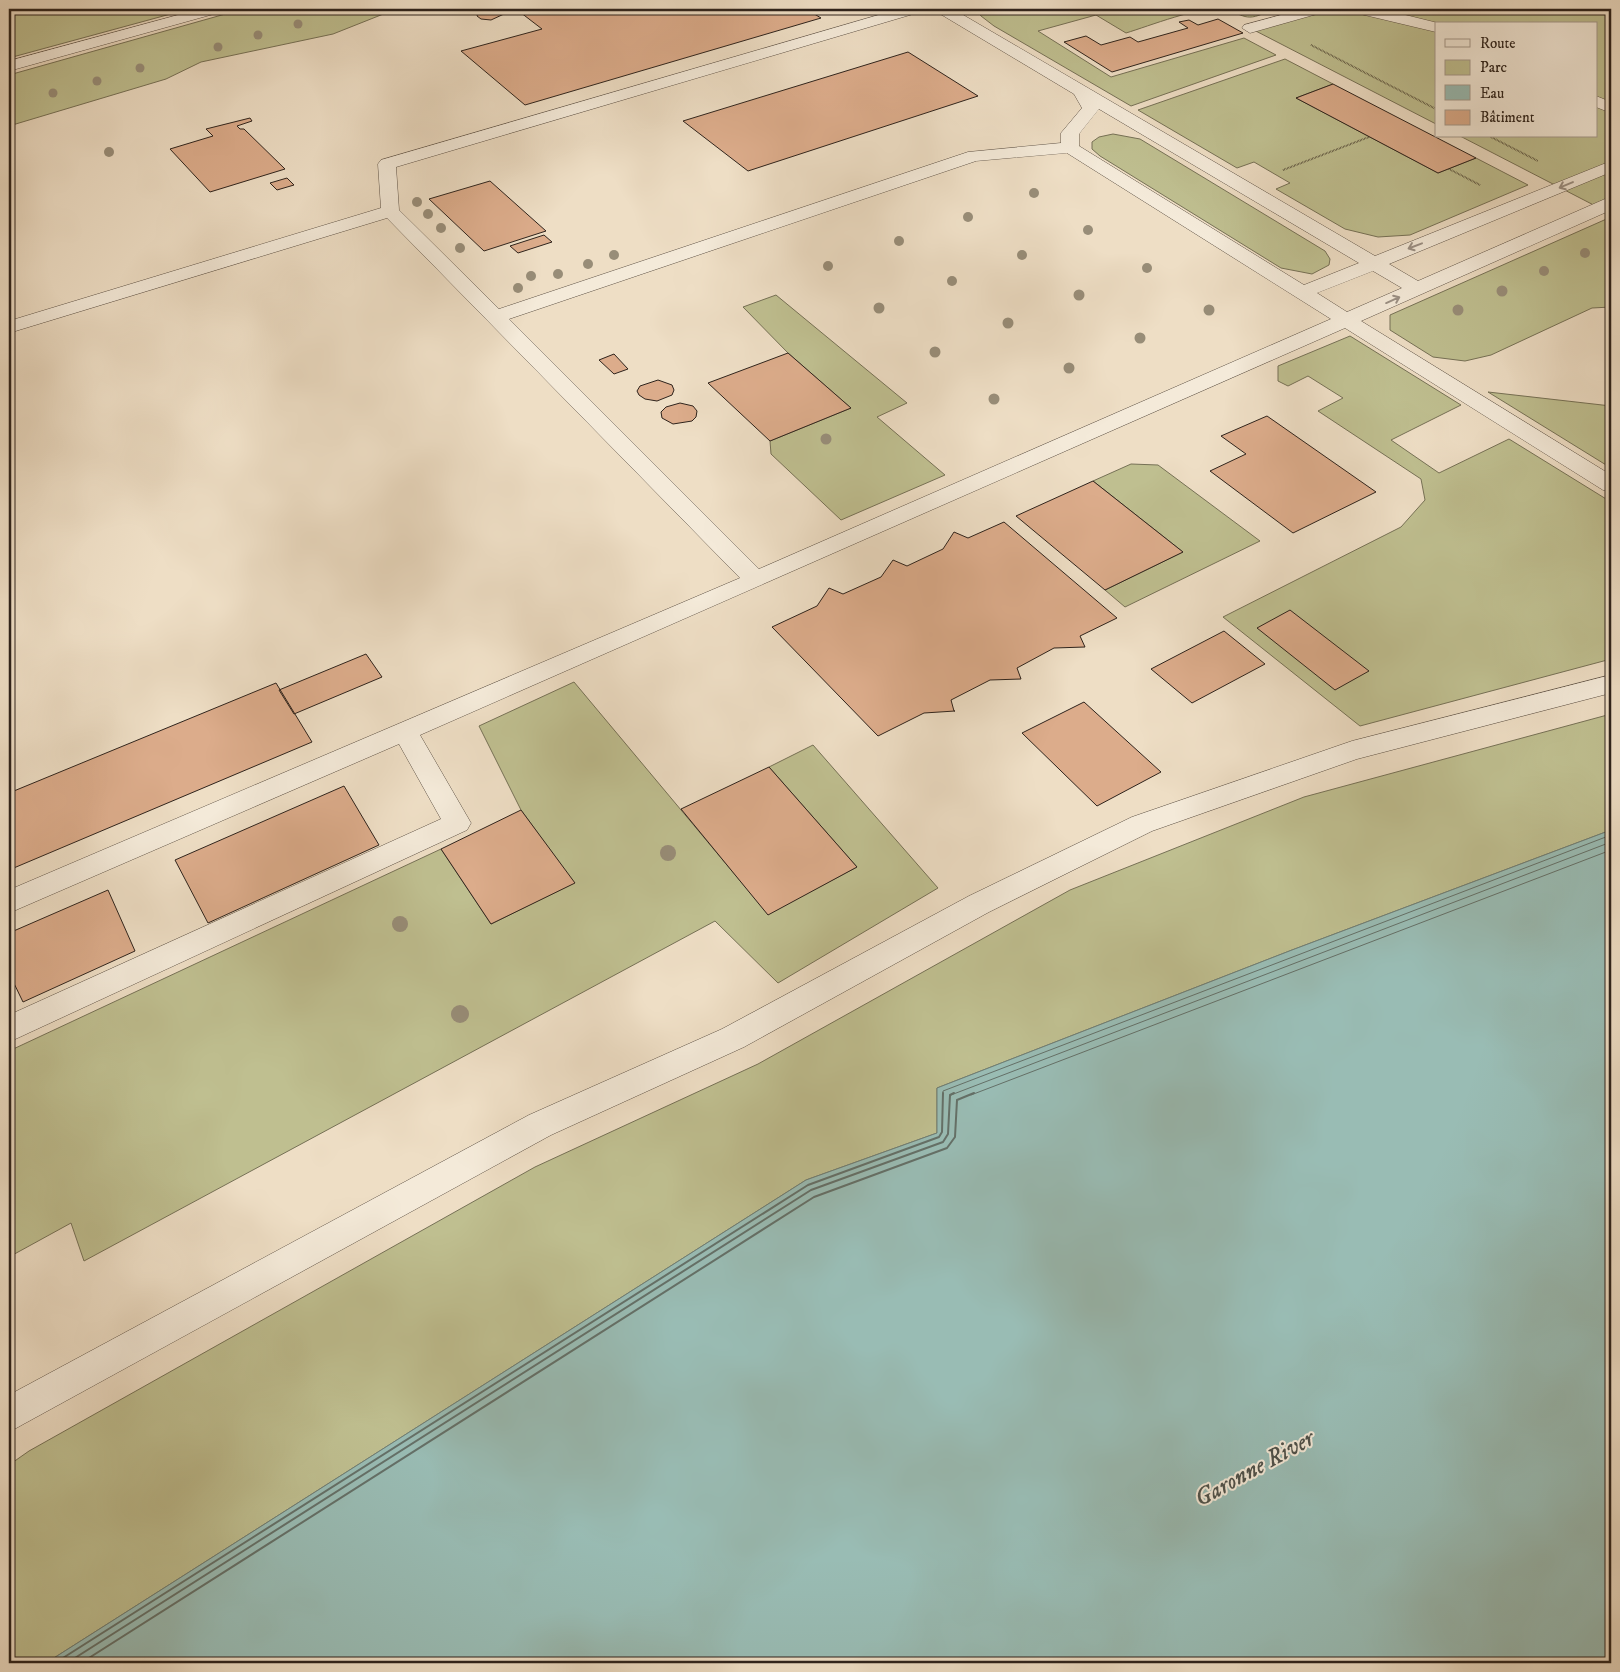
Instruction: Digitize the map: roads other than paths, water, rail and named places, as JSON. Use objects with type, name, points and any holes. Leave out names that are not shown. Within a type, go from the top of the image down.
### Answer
[{"type":"lane","points":[[9,66],[216,9]]},
{"type":"lane","points":[[756,580],[390,211],[387,164],[915,9]]},
{"type":"lane","points":[[942,9],[1418,289]]},
{"type":"lane","points":[[1250,28],[1319,9]]},
{"type":"lane","points":[[1357,9],[1400,16],[1435,27]]},
{"type":"lane","points":[[1070,148],[1070,133],[1091,108],[1080,91]]},
{"type":"lane","points":[[1598,102],[1611,108]]},
{"type":"lane","points":[[496,317],[974,156],[1070,148],[1349,320],[1611,485]]},
{"type":"lane","points":[[1304,292],[1611,166]]},
{"type":"lane","points":[[9,902],[756,580],[1611,203]]},
{"type":"lane","points":[[9,327],[390,211]]},
{"type":"lane","points":[[9,1414],[540,1124],[733,1038],[979,904],[1142,824],[1352,751],[1611,684]]},
{"type":"lane","points":[[9,1029],[457,823],[405,732]]},
{"type":"water","name":"Garonne River","points":[[1611,830],[1611,1663],[46,1663],[806,1180],[937,1133],[937,1088],[1292,950]]}]
